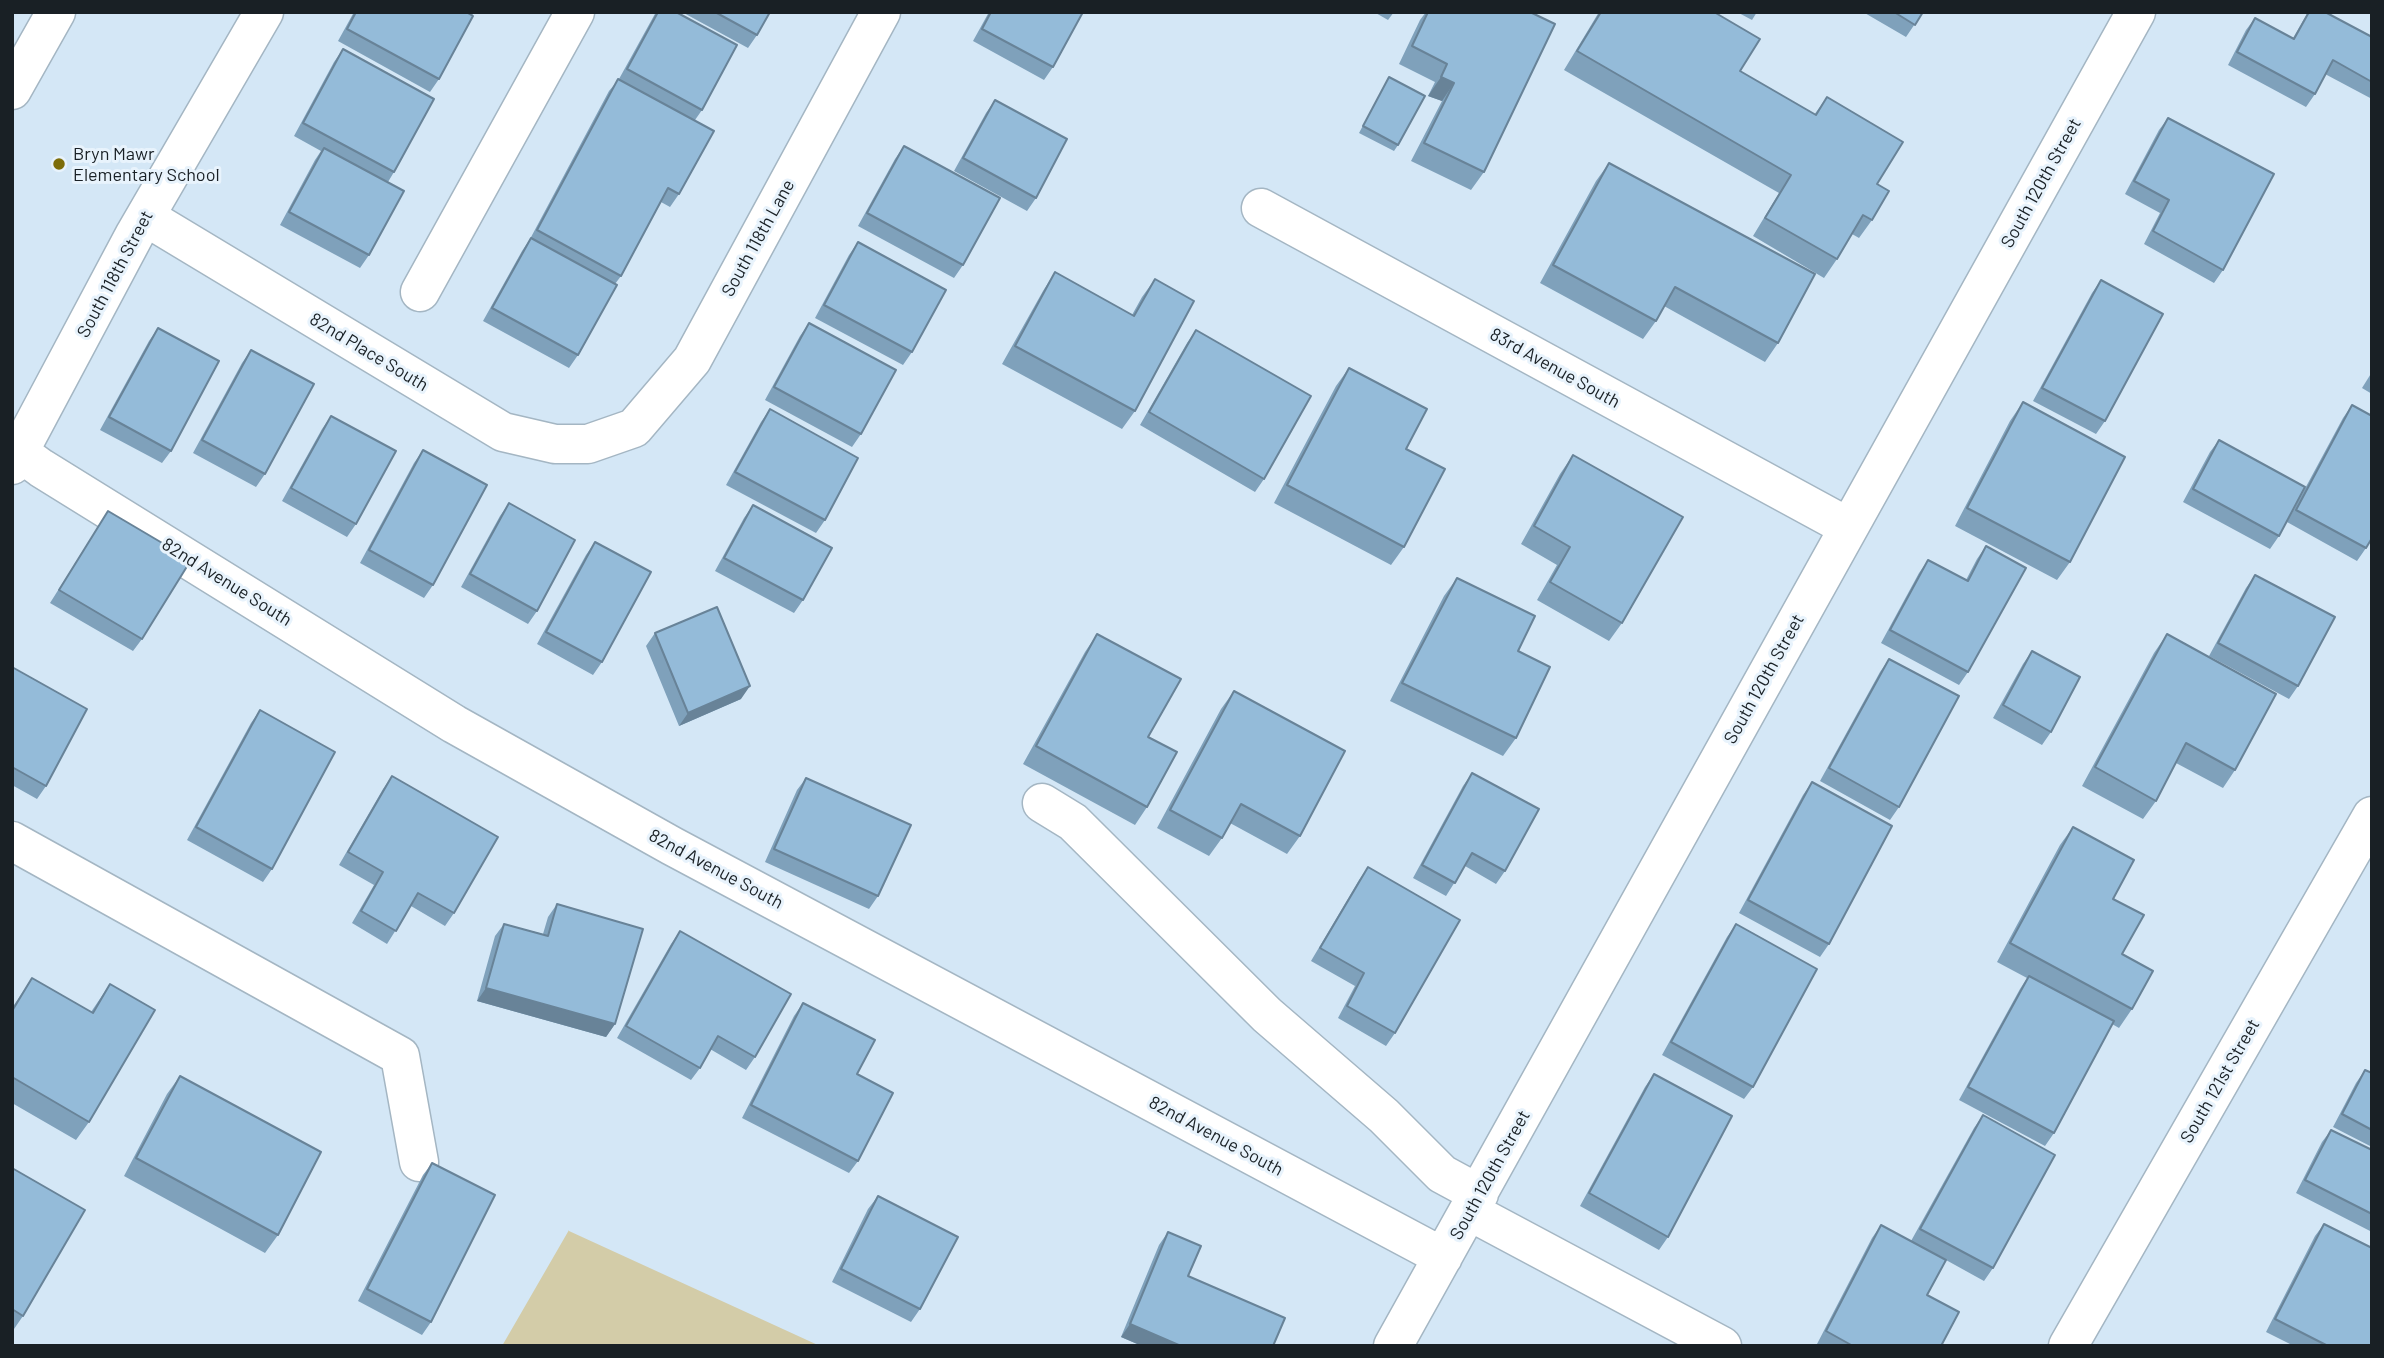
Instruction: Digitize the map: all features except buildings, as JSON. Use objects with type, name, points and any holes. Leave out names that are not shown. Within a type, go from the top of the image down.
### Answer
[{"type":"street","points":[[12,90],[55,12]]},
{"type":"street","name":"South 118th Street","points":[[15,453],[264,12]]},
{"type":"street","points":[[420,292],[575,12]]},
{"type":"street","name":"South 118th Lane","points":[[605,438],[634,428],[692,360],[881,12]]},
{"type":"street","name":"South 120th Street","points":[[1394,1346],[2136,12]]},
{"type":"street","name":"83rd Avenue South","points":[[1261,208],[1848,527]]},
{"type":"street","name":"82nd Place South","points":[[146,217],[503,432],[555,444],[588,444],[605,438]]},
{"type":"street","name":"82nd Avenue South","points":[[15,453],[454,724],[672,846],[1443,1257]]},
{"type":"street","points":[[1042,803],[1073,822],[1267,1014],[1384,1116],[1474,1203],[1722,1346]]},
{"type":"street","name":"South 121st Street","points":[[2068,1346],[2372,816]]},
{"type":"street","points":[[12,841],[400,1056],[419,1162]]},
{"type":"shaded area","points":[[569,1231],[820,1346],[502,1346]]},
{"type":"place","name":"Bryn Mawr Elementary School","points":[[59,164]]}]
